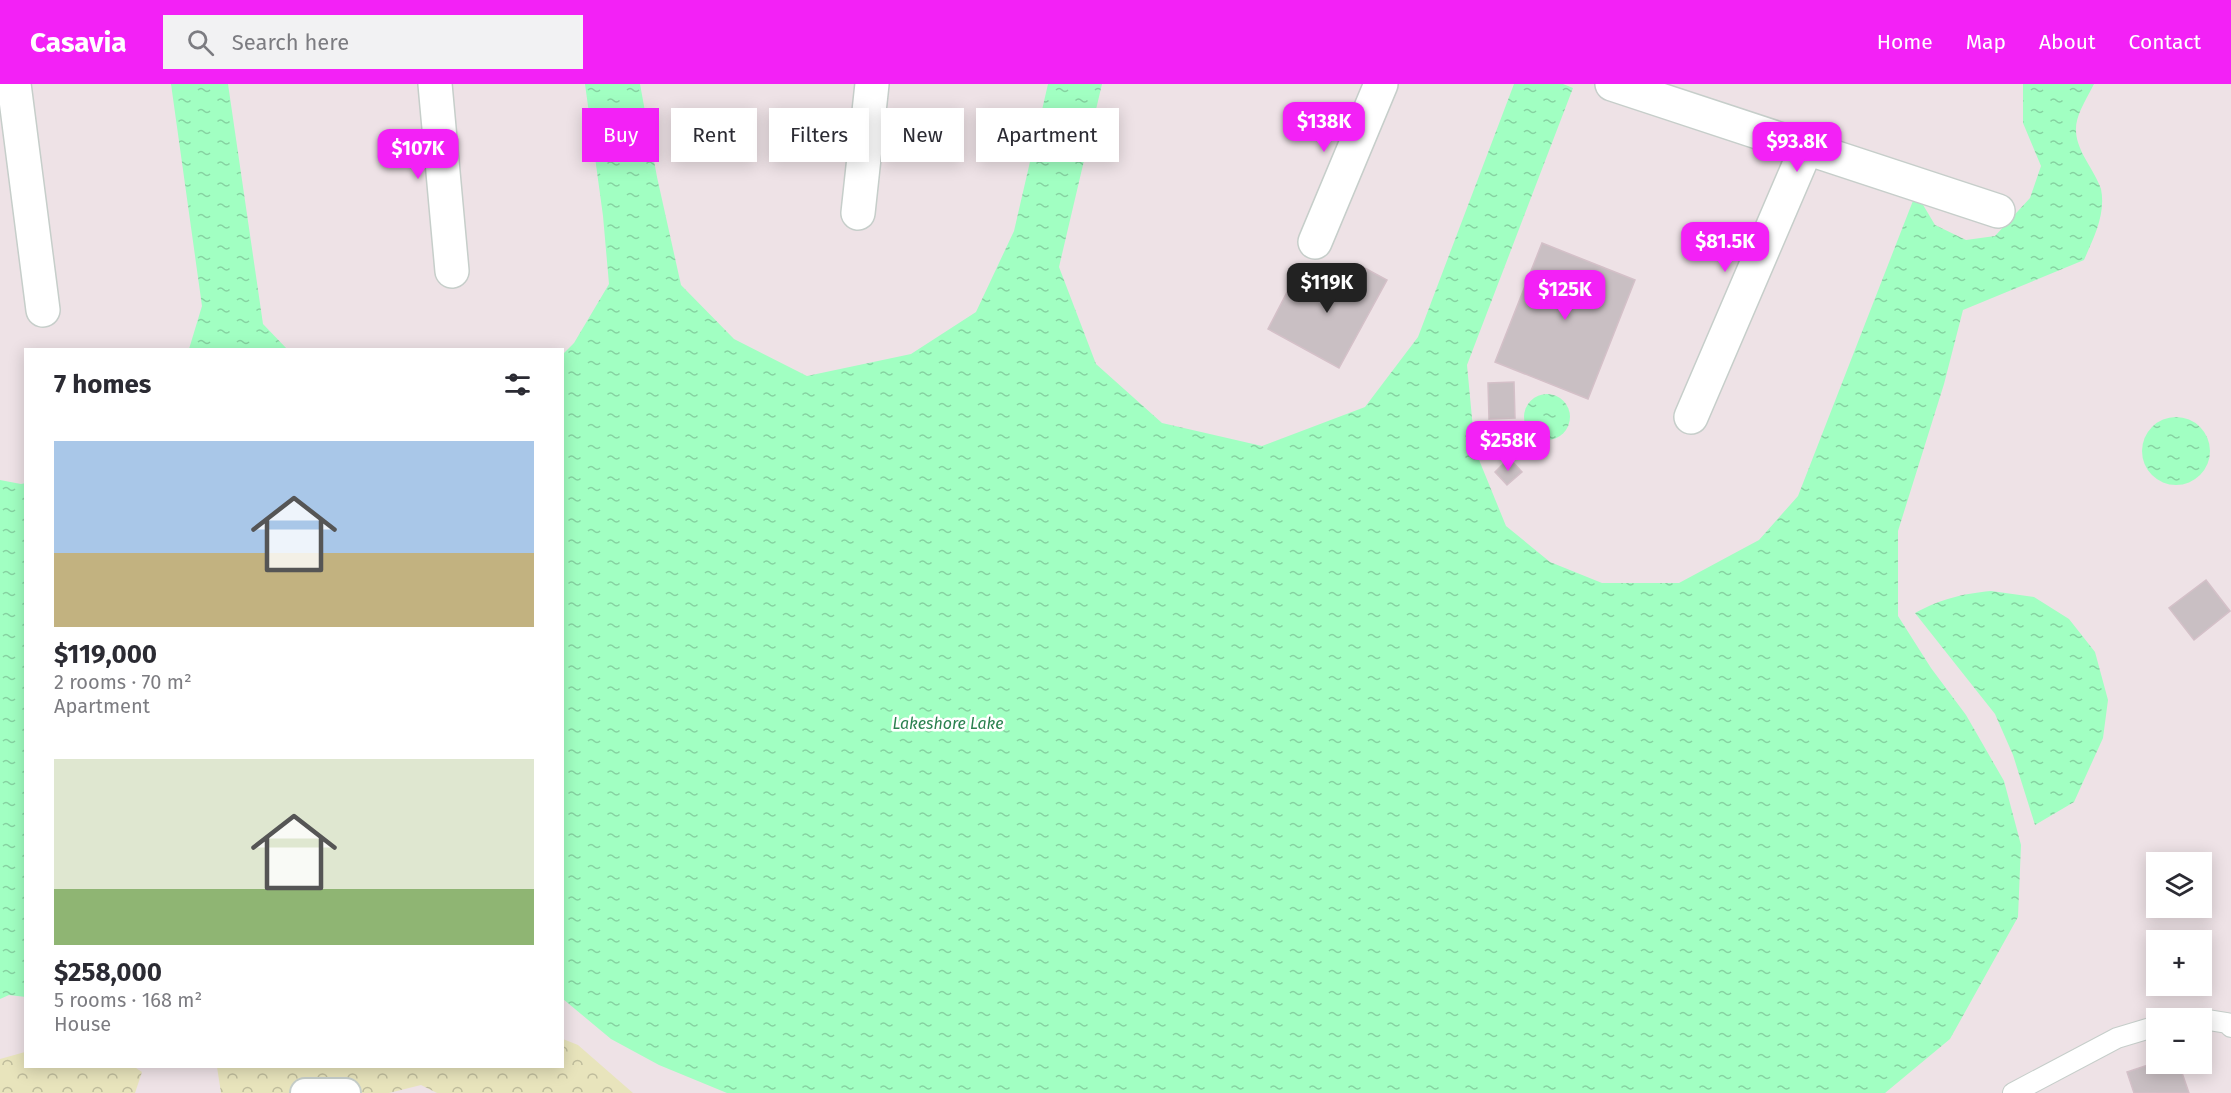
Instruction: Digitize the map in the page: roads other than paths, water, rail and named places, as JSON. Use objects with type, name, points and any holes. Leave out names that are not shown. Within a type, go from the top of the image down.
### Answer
[{"type":"street","points":[[14,84],[43,310]]},
{"type":"street","points":[[435,84],[452,271]]},
{"type":"street","points":[[858,213],[872,84]]},
{"type":"street","points":[[1315,242],[1380,84]]},
{"type":"street","points":[[1612,84],[1998,211]]},
{"type":"street","points":[[1691,417],[1806,149]]},
{"type":"street","points":[[305,1093],[346,1093]]},
{"type":"lane","points":[[2212,1021],[2227,1023],[2231,1027]]},
{"type":"lane","points":[[2013,1093],[2117,1038],[2146,1029]]},
{"type":"water","points":[[171,84],[228,84],[263,324],[286,348],[189,348],[202,306]]},
{"type":"water","name":"Lakeshore Lake","points":[[585,84],[640,84],[644,108],[588,108]]},
{"type":"water","name":"Lakeshore Lake","points":[[1048,84],[1102,84],[1096,108],[1042,108]]},
{"type":"water","name":"Lakeshore Lake","points":[[1514,84],[1563,84],[1573,88],[1467,365],[1475,450],[1506,526],[1550,562],[1602,583],[1679,583],[1759,540],[1798,496],[1916,193],[1935,225],[1966,240],[1995,236],[2030,198],[2041,166],[2023,123],[2023,84],[2094,84],[2079,113],[2076,130],[2080,149],[2100,186],[2102,198],[2098,225],[2088,251],[2084,260],[1963,310],[1944,384],[1898,531],[1898,616],[1931,668],[1966,715],[2004,781],[2021,845],[2018,917],[1950,1039],[1885,1093],[727,1093],[659,1065],[611,1039],[564,1000],[564,353],[574,343],[609,284],[596,162],[654,162],[681,285],[734,339],[807,376],[911,354],[976,312],[1014,231],[1030,162],[1084,162],[1059,267],[1096,364],[1162,423],[1262,446],[1365,407],[1418,337]]},
{"type":"water","points":[[1547,394],[1563,401],[1570,417],[1563,433],[1547,440],[1531,433],[1524,417],[1531,401]]},
{"type":"water","points":[[2183,417],[2195,423],[2204,432],[2210,444],[2208,464],[2200,475],[2183,485],[2169,485],[2152,475],[2144,464],[2142,444],[2152,427],[2163,419]]},
{"type":"water","points":[[0,480],[24,483],[24,997],[9,995],[0,999]]},
{"type":"water","points":[[1991,591],[2034,597],[2069,619],[2095,652],[2108,700],[2103,738],[2074,802],[2035,825],[2013,755],[1995,714],[1915,613],[1952,598]]}]
